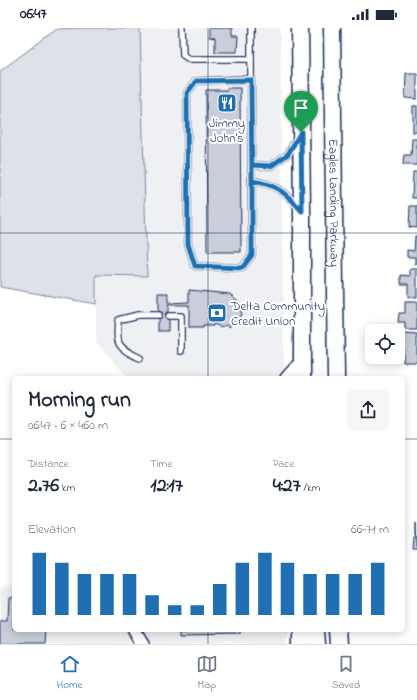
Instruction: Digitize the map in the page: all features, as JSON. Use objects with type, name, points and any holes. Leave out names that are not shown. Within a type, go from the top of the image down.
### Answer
[{"type":"main road","points":[[300,28],[302,376]]},
{"type":"main road","name":"Eagles Landing Parkway","points":[[332,28],[336,376]]},
{"type":"main road","points":[[334,173],[341,119],[341,28]]},
{"type":"main road","points":[[316,632],[317,644]]},
{"type":"main road","points":[[338,632],[338,644]]},
{"type":"street","points":[[288,376],[302,360]]},
{"type":"street","points":[[136,632],[143,644]]},
{"type":"lane","points":[[182,28],[183,55],[190,59],[251,60]]},
{"type":"lane","points":[[251,28],[252,255],[242,268],[195,266],[188,244],[187,93],[196,81],[251,80]]},
{"type":"lane","points":[[252,165],[271,166],[288,154],[301,132]]},
{"type":"lane","points":[[252,181],[264,182],[286,193],[302,211]]},
{"type":"lane","points":[[140,358],[122,349],[116,338],[118,320],[138,315],[158,315]]},
{"type":"lane","points":[[168,316],[181,316],[181,351]]},
{"type":"shaded area","points":[[140,28],[280,28],[284,376],[127,376],[96,342],[96,275],[147,275]]},
{"type":"shaded area","points":[[140,28],[147,276],[96,275],[96,304],[0,287],[0,71],[57,29]]},
{"type":"shaded area","points":[[12,586],[12,632],[288,632],[288,644],[0,644],[0,587]]},
{"type":"building","points":[[209,28],[232,28],[232,36],[238,36],[237,52],[215,52],[215,38],[209,37]]},
{"type":"building","points":[[406,73],[417,73],[417,99],[405,98]]},
{"type":"building","points":[[227,88],[240,88],[241,252],[207,252],[206,90],[227,90]]},
{"type":"building","points":[[413,106],[417,106],[417,132],[413,132]]},
{"type":"building","points":[[412,139],[417,139],[417,165],[403,165],[404,155],[411,155]]},
{"type":"building","points":[[413,172],[417,172],[417,198],[412,198]]},
{"type":"building","points":[[410,206],[417,206],[417,228],[409,227]]},
{"type":"building","points":[[415,236],[417,236],[417,264],[415,264],[415,257],[407,257],[407,250],[414,251]]},
{"type":"building","points":[[410,269],[417,269],[417,297],[408,297],[408,284],[401,284],[401,275],[410,276]]},
{"type":"building","points":[[189,290],[230,294],[237,300],[241,315],[229,327],[228,325],[220,327],[214,324],[213,326],[203,326],[203,328],[189,328],[189,305],[168,305],[168,331],[158,331],[158,293],[168,293],[168,303],[189,302]]},
{"type":"building","points":[[405,302],[417,302],[417,330],[405,330],[405,323],[398,323],[399,313],[405,313]]},
{"type":"building","points":[[405,334],[417,335],[417,362],[405,362]]},
{"type":"building","points":[[416,523],[417,550],[413,550],[414,538],[416,538]]},
{"type":"building","points":[[8,598],[12,598],[12,632],[46,632],[45,644],[0,644],[0,621],[7,621]]},
{"type":"building","points":[[181,632],[240,632],[240,634],[181,635]]},
{"type":"place","name":"Jimmy John's","points":[[227,103]]},
{"type":"place","name":"Delta Community Credit Union","points":[[217,313]]},
{"type":"route","points":[[301,132],[288,154],[271,166],[252,165],[252,255],[242,268],[195,266],[188,244],[187,93],[196,81],[251,80],[252,165],[252,181],[264,182],[286,193],[302,211],[301,132]]}]
